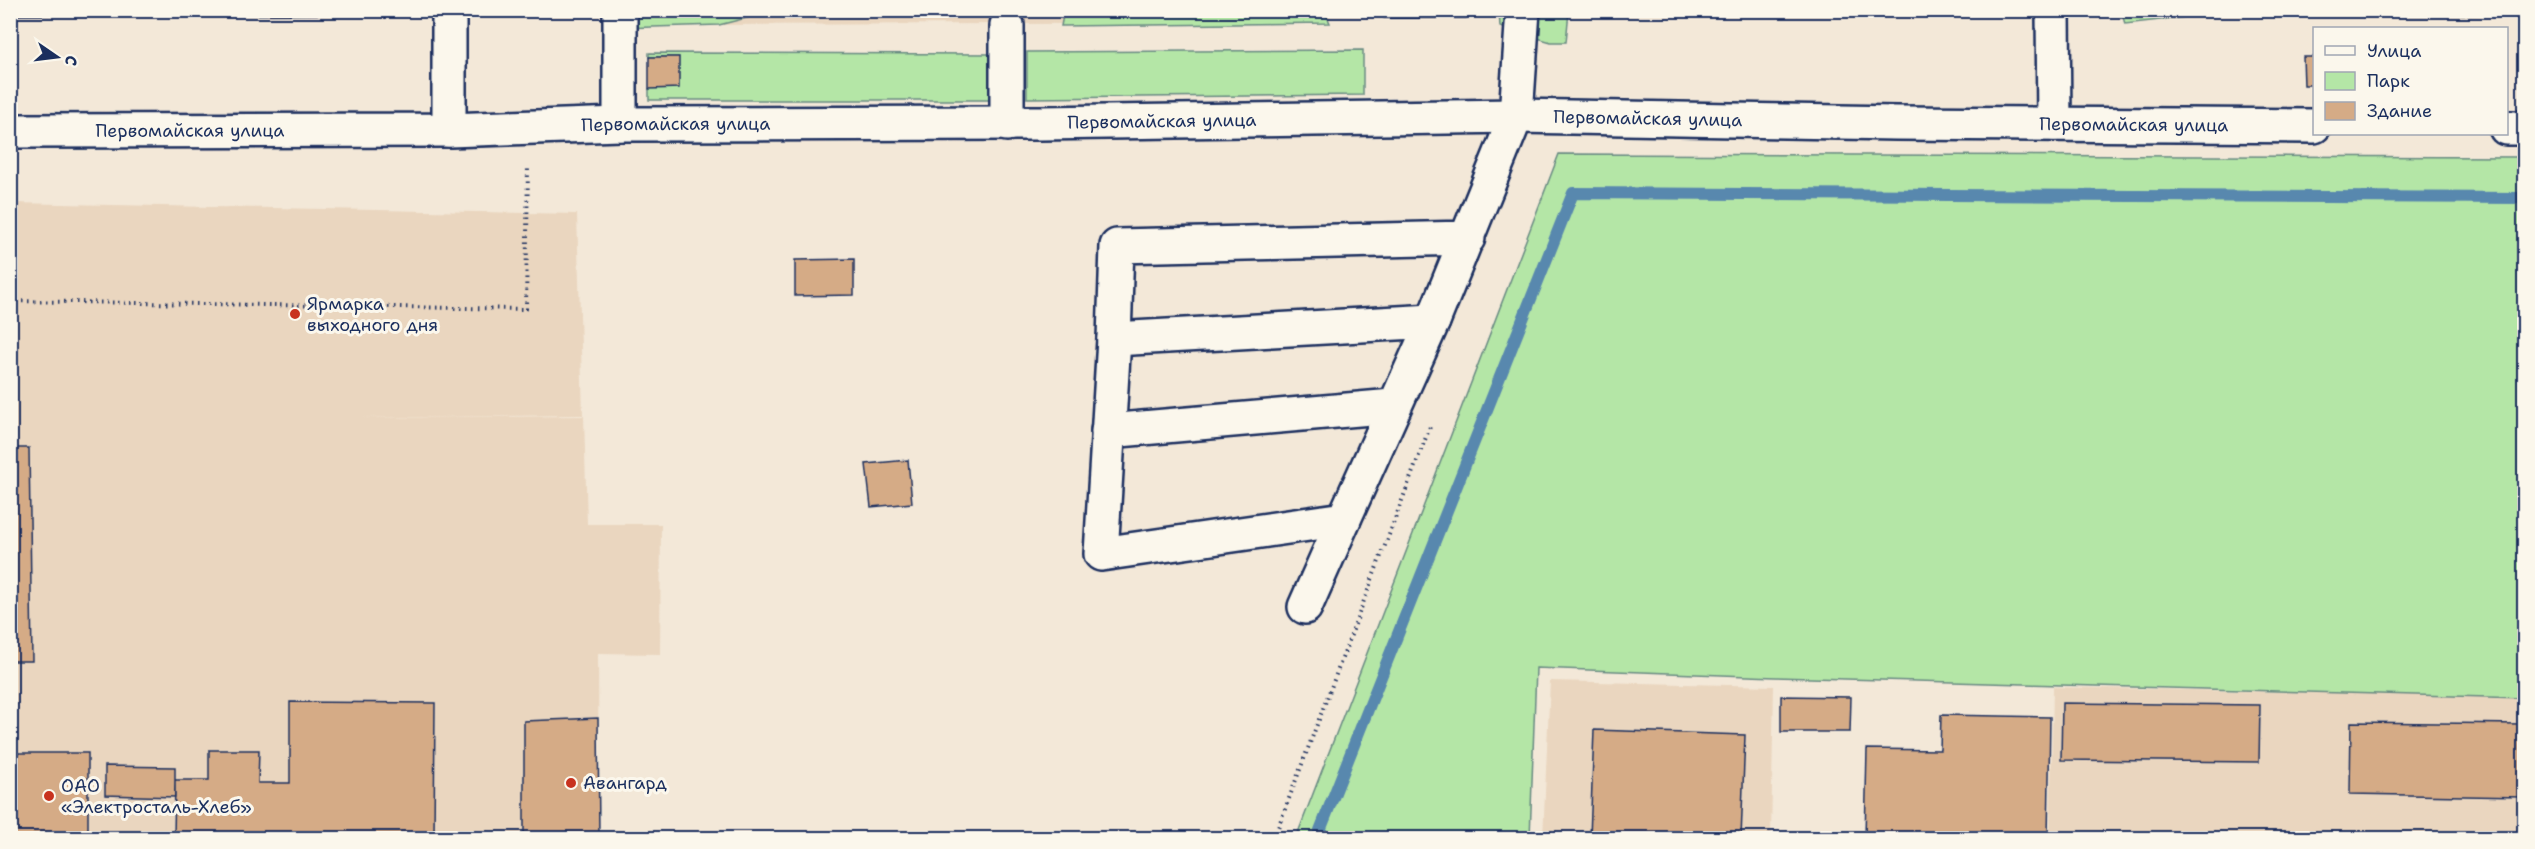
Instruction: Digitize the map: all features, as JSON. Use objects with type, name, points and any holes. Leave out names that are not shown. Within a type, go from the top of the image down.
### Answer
[{"type":"street","points":[[449,10],[449,130]]},
{"type":"street","points":[[620,10],[620,124]]},
{"type":"street","points":[[1305,607],[1433,321],[1516,116],[1523,10]]},
{"type":"street","points":[[2053,10],[2054,124]]},
{"type":"street","points":[[1007,25],[1007,123]]},
{"type":"street","name":"Первомайская улица","points":[[10,131],[449,130],[620,124],[1007,123],[1516,116],[2313,126]]},
{"type":"street","points":[[2508,128],[2524,128]]},
{"type":"street","points":[[1344,519],[1101,554],[1114,339],[1117,246],[1468,238]]},
{"type":"street","points":[[1114,339],[1433,321]]},
{"type":"street","points":[[1108,431],[1393,406]]},
{"type":"path","points":[[10,301],[526,309],[529,127]]},
{"type":"path","points":[[1274,838],[1435,414]]},
{"type":"shaded area","points":[[1330,10],[1330,23],[685,25],[684,11]]},
{"type":"shaded area","name":"ОАО «Электросталь-Хлеб»","points":[[11,203],[577,214],[583,415],[360,418],[584,416],[587,524],[661,524],[660,654],[598,653],[599,838],[11,838]]},
{"type":"shaded area","points":[[1550,681],[1774,686],[1771,838],[1543,838]]},
{"type":"shaded area","points":[[2053,687],[2524,697],[2524,838],[2050,838]]},
{"type":"green space","points":[[1064,10],[1324,10],[1330,23],[1061,26]]},
{"type":"green space","points":[[2121,10],[2240,10],[2240,11],[2125,24]]},
{"type":"green space","points":[[620,11],[774,11],[719,25],[620,28]]},
{"type":"green space","points":[[1499,11],[1569,11],[1566,42],[1551,42],[1500,27]]},
{"type":"green space","points":[[1363,50],[1363,95],[1027,98],[1027,52]]},
{"type":"green space","points":[[649,53],[994,54],[994,100],[649,100],[649,89],[678,57],[649,57]]},
{"type":"green space","points":[[1559,154],[2524,157],[2524,698],[1536,668],[1530,838],[1296,838]]},
{"type":"building","points":[[10,10],[421,10],[421,14],[10,15]]},
{"type":"building","points":[[513,10],[592,10],[592,14],[513,14]]},
{"type":"building","points":[[1384,10],[1466,10],[1466,18],[1384,18]]},
{"type":"building","points":[[2360,10],[2524,10],[2524,14],[2360,15]]},
{"type":"building","points":[[649,57],[679,57],[679,88],[649,89]]},
{"type":"building","points":[[2303,57],[2313,57],[2313,85],[2304,85]]},
{"type":"building","points":[[854,259],[854,295],[795,296],[795,260]]},
{"type":"building","points":[[10,448],[29,448],[32,661],[10,661]]},
{"type":"building","points":[[908,460],[912,503],[871,507],[866,464]]},
{"type":"building","points":[[1781,696],[1851,697],[1850,732],[1781,732]]},
{"type":"building","points":[[290,702],[435,703],[434,838],[174,838],[175,780],[209,780],[209,750],[259,750],[258,783],[290,783]]},
{"type":"building","points":[[2062,703],[2260,705],[2259,762],[2061,760]]},
{"type":"building","points":[[1941,715],[2050,717],[2048,838],[1865,838],[1867,749],[1940,750]]},
{"type":"building","points":[[598,718],[599,838],[524,838],[524,721]]},
{"type":"building","points":[[2351,722],[2523,724],[2522,797],[2350,794]]},
{"type":"building","points":[[1594,730],[1745,735],[1741,838],[1590,838]]},
{"type":"building","name":"ОАО «Электросталь-Хлеб»","points":[[10,753],[88,753],[88,838],[10,838]]},
{"type":"building","points":[[105,766],[175,767],[175,797],[105,795]]},
{"type":"waterway","points":[[1317,838],[1573,193],[2524,198]]},
{"type":"place","name":"Ярмарка выходного дня","points":[[295,314]]},
{"type":"place","name":"Авангард","points":[[571,783]]},
{"type":"place","name":"ОАО «Электросталь-Хлеб»","points":[[49,796]]}]
